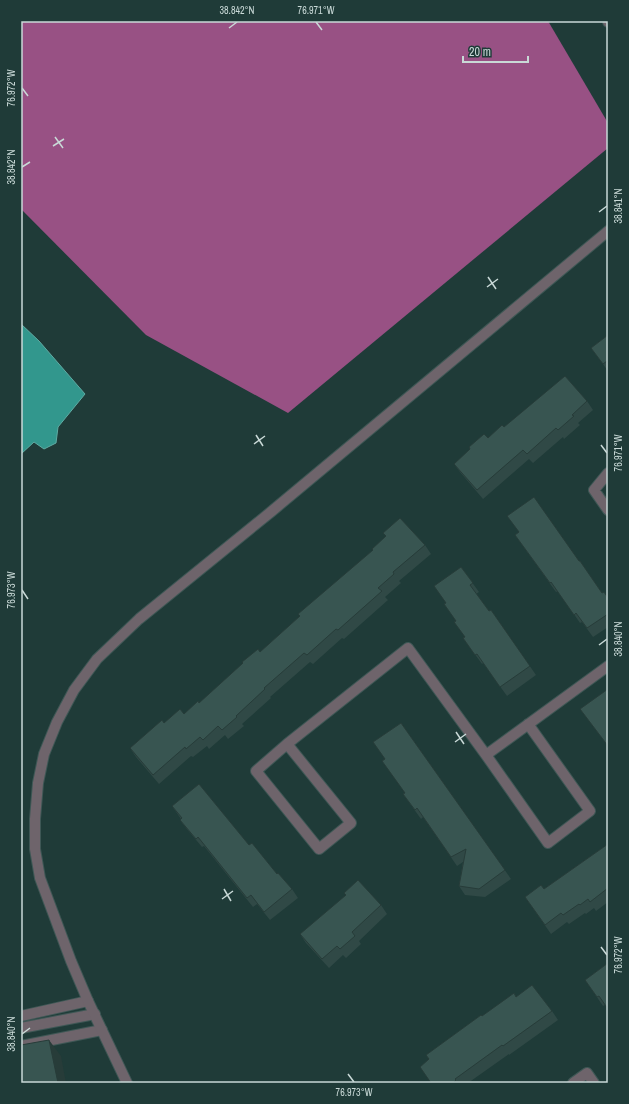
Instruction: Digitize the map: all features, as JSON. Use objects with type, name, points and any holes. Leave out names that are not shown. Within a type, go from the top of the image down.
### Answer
[{"type":"street","points":[[128,1083],[71,961],[40,878],[35,849],[34,820],[38,783],[44,754],[57,722],[74,690],[97,659],[139,619],[272,511],[608,231]]},
{"type":"street","points":[[608,474],[594,490],[608,510]]},
{"type":"street","points":[[287,744],[351,823],[319,849],[256,771],[287,744],[408,648],[548,843],[590,811],[528,724]]},
{"type":"street","points":[[486,755],[608,666]]},
{"type":"street","points":[[21,1016],[88,1000]]},
{"type":"street","points":[[21,1028],[95,1014]]},
{"type":"street","points":[[21,1046],[102,1030]]},
{"type":"street","points":[[573,1083],[587,1073],[594,1083]]},
{"type":"shaded area","points":[[21,21],[548,21],[608,123],[608,148],[288,413],[146,335],[21,209]]},
{"type":"water","points":[[21,324],[39,341],[85,394],[58,427],[56,443],[44,449],[34,442],[21,454]]},
{"type":"building","points":[[608,335],[608,362],[607,361],[603,364],[591,348]]},
{"type":"building","points":[[565,376],[587,401],[572,415],[574,416],[558,430],[556,428],[527,454],[523,450],[477,490],[454,464],[470,449],[469,447],[484,434],[488,438],[502,425],[504,427]]},
{"type":"building","points":[[534,497],[602,593],[604,592],[608,598],[608,614],[587,628],[576,613],[574,615],[515,535],[519,532],[507,516]]},
{"type":"building","points":[[400,518],[425,545],[393,572],[394,574],[378,588],[382,591],[307,655],[304,653],[264,688],[265,689],[222,730],[218,726],[203,740],[200,737],[186,749],[185,747],[153,775],[130,748],[162,720],[164,723],[180,709],[184,714],[198,701],[199,703],[243,663],[242,662],[258,649],[260,652],[300,616],[298,614],[373,550],[372,549],[386,536],[383,533]]},
{"type":"building","points":[[461,567],[473,583],[470,585],[489,611],[491,610],[530,666],[500,687],[477,654],[475,655],[463,638],[465,637],[454,622],[456,621],[434,586]]},
{"type":"building","points":[[608,689],[608,746],[580,709]]},
{"type":"building","points":[[401,723],[505,870],[479,889],[459,886],[466,849],[451,857],[417,808],[415,810],[403,794],[405,793],[382,761],[385,759],[373,742]]},
{"type":"building","points":[[199,784],[249,845],[252,843],[277,874],[278,873],[292,889],[264,912],[251,895],[247,898],[198,837],[196,839],[180,820],[182,818],[172,806]]},
{"type":"building","points":[[608,844],[608,888],[590,902],[588,899],[563,915],[561,913],[545,925],[525,897],[541,885],[544,889]]},
{"type":"building","points":[[358,880],[381,905],[352,932],[355,936],[340,949],[337,946],[322,959],[300,934],[346,895],[344,893]]},
{"type":"building","points":[[608,963],[608,1009],[585,980]]},
{"type":"building","points":[[532,985],[552,1011],[455,1079],[456,1080],[453,1083],[431,1083],[420,1067],[429,1059],[426,1055],[514,993],[516,997]]},
{"type":"building","points":[[49,1040],[58,1083],[21,1083],[21,1045]]}]
